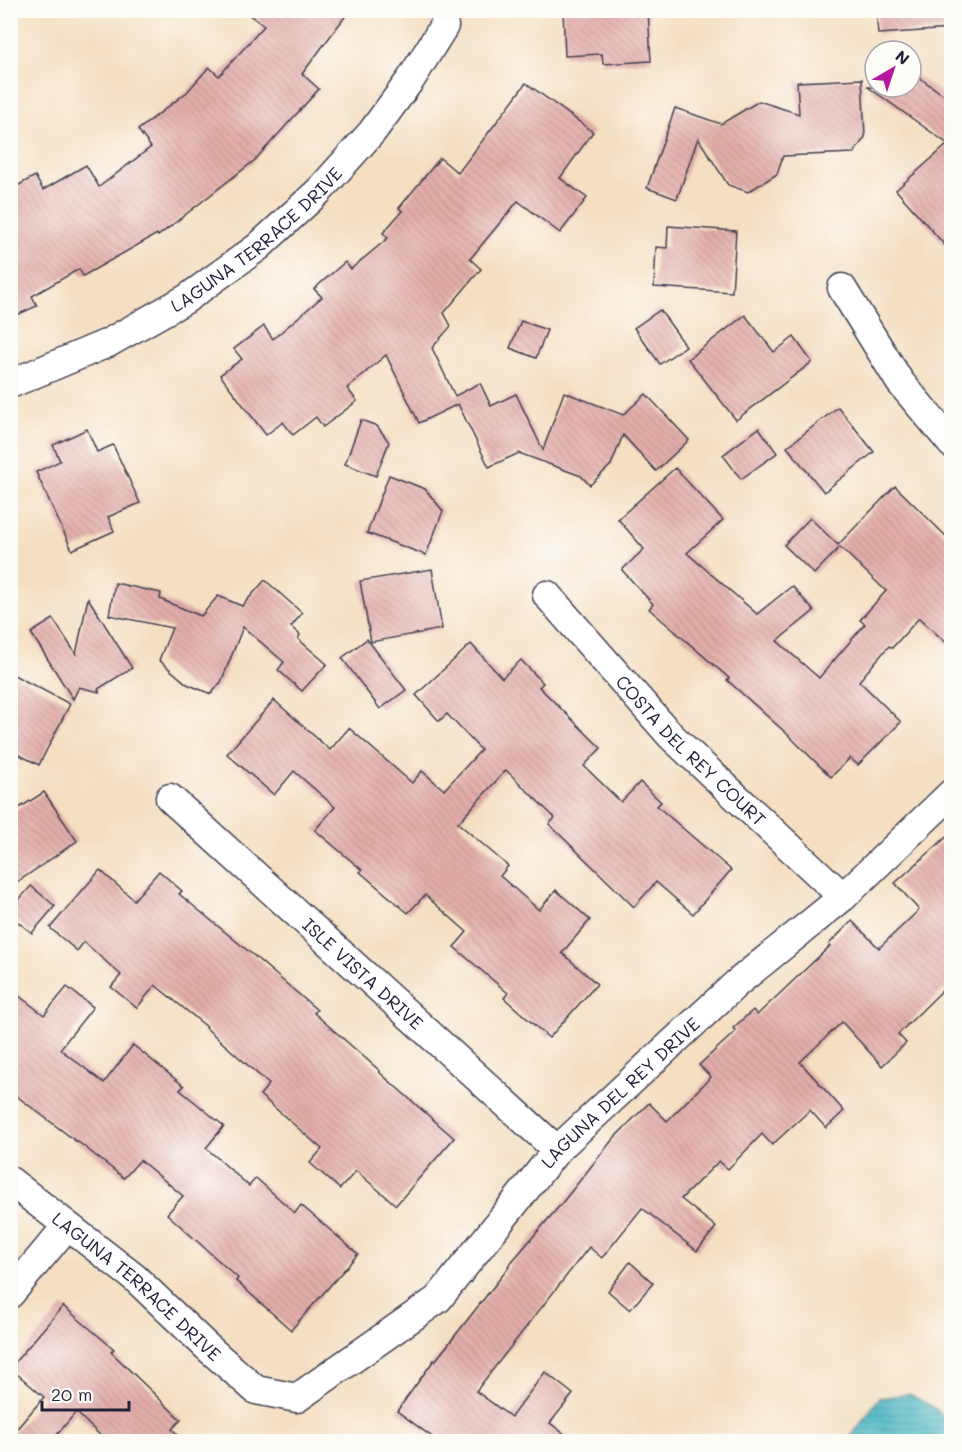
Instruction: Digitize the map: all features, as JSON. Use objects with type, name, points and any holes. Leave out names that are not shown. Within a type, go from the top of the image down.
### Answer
[{"type":"street","name":"LAGUNA TERRACE DRIVE","points":[[10,384],[108,343],[186,299],[258,247],[319,191],[372,132],[411,79],[444,26]]},
{"type":"street","points":[[842,288],[900,382],[950,441]]},
{"type":"street","name":"COSTA DEL REY COURT","points":[[547,595],[671,736],[843,897]]},
{"type":"street","name":"LAGUNA DEL REY DRIVE","points":[[297,1398],[438,1299],[557,1150],[737,982],[843,897],[951,793]]},
{"type":"street","name":"ISLE VISTA DRIVE","points":[[170,798],[557,1150]]},
{"type":"street","name":"LAGUNA TERRACE DRIVE","points":[[10,1181],[135,1278],[256,1390],[297,1398]]},
{"type":"street","points":[[10,1294],[67,1226]]},
{"type":"water","points":[[909,1394],[931,1406],[951,1422],[951,1441],[852,1441],[850,1438],[879,1398]]},
{"type":"building","points":[[243,10],[350,10],[302,74],[319,89],[255,160],[158,236],[157,234],[83,276],[79,269],[32,296],[37,306],[10,318],[10,190],[35,176],[43,190],[86,165],[99,187],[151,147],[138,130],[187,92],[209,67],[219,76],[264,26]]},
{"type":"building","points":[[563,10],[648,10],[651,61],[603,64],[602,54],[565,56]]},
{"type":"building","points":[[876,10],[951,10],[951,29],[878,34]]},
{"type":"building","points":[[862,79],[865,137],[854,153],[783,156],[777,174],[748,192],[728,185],[698,138],[677,199],[647,188],[675,108],[721,124],[759,101],[799,114],[797,82]]},
{"type":"building","points":[[923,80],[951,100],[951,252],[896,190],[948,144],[885,99],[923,99]]},
{"type":"building","points":[[526,83],[593,132],[560,178],[587,198],[560,233],[518,201],[470,259],[481,269],[444,313],[451,326],[432,348],[455,396],[480,383],[491,406],[516,394],[543,450],[564,392],[623,415],[646,394],[689,440],[656,471],[623,435],[611,465],[590,485],[581,476],[519,453],[489,467],[458,404],[419,423],[386,355],[347,388],[357,401],[323,427],[316,417],[293,435],[283,422],[266,435],[220,375],[242,359],[234,349],[264,326],[273,339],[322,297],[314,289],[345,262],[351,269],[388,238],[383,233],[402,211],[399,208],[440,158],[458,173]]},
{"type":"building","points":[[668,226],[736,231],[732,292],[654,287],[656,247],[667,248]]},
{"type":"building","points":[[660,310],[686,346],[660,364],[634,328]]},
{"type":"building","points":[[745,315],[774,352],[794,337],[812,362],[736,420],[688,359]]},
{"type":"building","points":[[521,321],[547,330],[536,358],[510,348]]},
{"type":"building","points":[[838,407],[874,452],[824,492],[787,447]]},
{"type":"building","points":[[361,420],[377,426],[389,442],[376,476],[345,464]]},
{"type":"building","points":[[759,428],[777,453],[741,479],[723,455]]},
{"type":"building","points":[[87,429],[97,452],[113,445],[140,503],[108,517],[114,531],[72,550],[36,472],[60,461],[53,445]]},
{"type":"building","points":[[675,468],[723,520],[687,553],[757,614],[792,586],[814,611],[777,641],[819,678],[865,624],[860,620],[886,591],[840,547],[814,574],[784,545],[810,518],[838,545],[895,486],[951,541],[951,647],[919,618],[892,648],[889,646],[859,681],[901,722],[858,765],[850,758],[831,777],[727,680],[729,678],[649,609],[653,604],[622,570],[644,549],[618,519]]},
{"type":"building","points":[[389,475],[425,489],[443,511],[426,555],[367,533]]},
{"type":"building","points":[[432,569],[442,629],[371,642],[360,581]]},
{"type":"building","points":[[265,580],[302,613],[291,627],[300,635],[298,639],[327,664],[302,691],[278,670],[284,662],[243,627],[221,682],[211,694],[187,684],[159,660],[172,628],[109,615],[115,583],[161,593],[160,599],[201,616],[218,596],[242,606]]},
{"type":"building","points":[[88,598],[132,668],[98,689],[99,692],[79,687],[73,699],[31,633],[53,619],[76,654]]},
{"type":"building","points":[[367,639],[406,690],[380,709],[342,658]]},
{"type":"building","points":[[471,644],[502,678],[521,660],[543,683],[539,687],[601,748],[584,766],[621,802],[640,782],[661,802],[657,806],[731,870],[693,914],[656,882],[634,907],[549,824],[555,818],[506,770],[458,823],[508,866],[500,876],[539,910],[556,890],[590,920],[562,953],[597,984],[549,1038],[504,998],[508,993],[454,947],[467,932],[425,895],[408,913],[315,830],[335,807],[294,771],[274,795],[227,754],[274,700],[330,750],[349,728],[412,783],[422,771],[444,790],[481,750],[447,714],[439,721],[416,695]]},
{"type":"building","points":[[10,673],[70,704],[39,765],[10,750]]},
{"type":"building","points":[[44,792],[77,841],[10,887],[10,814]]},
{"type":"building","points":[[951,833],[951,982],[898,1034],[906,1043],[882,1066],[842,1022],[800,1062],[844,1111],[826,1128],[810,1110],[772,1145],[762,1134],[728,1169],[719,1161],[681,1199],[716,1227],[697,1251],[642,1208],[602,1258],[589,1247],[476,1391],[511,1417],[545,1372],[573,1394],[550,1423],[575,1442],[439,1442],[397,1411],[508,1266],[613,1139],[649,1103],[667,1121],[711,1077],[699,1065],[736,1031],[733,1028],[753,1010],[757,1015],[830,946],[829,944],[852,921],[879,948],[919,910],[895,883]]},
{"type":"building","points":[[100,870],[134,900],[159,871],[182,891],[179,894],[317,1010],[314,1013],[454,1138],[396,1205],[356,1171],[340,1189],[310,1163],[322,1149],[260,1095],[269,1084],[207,1027],[155,985],[137,1008],[111,987],[121,975],[84,942],[77,951],[50,928]]},
{"type":"building","points":[[31,886],[55,906],[32,933],[10,916],[10,910]]},
{"type":"building","points":[[67,987],[93,1007],[60,1049],[104,1083],[133,1045],[184,1086],[180,1090],[224,1126],[206,1148],[249,1186],[256,1178],[295,1213],[301,1205],[358,1254],[291,1330],[167,1214],[183,1196],[140,1160],[124,1178],[10,1091],[10,989],[44,1015]]},
{"type":"building","points":[[630,1262],[653,1283],[630,1310],[608,1291]]},
{"type":"building","points":[[63,1306],[114,1349],[111,1352],[181,1420],[172,1429],[185,1442],[107,1442],[76,1412],[51,1442],[28,1442],[15,1431],[44,1397],[10,1368]]}]
